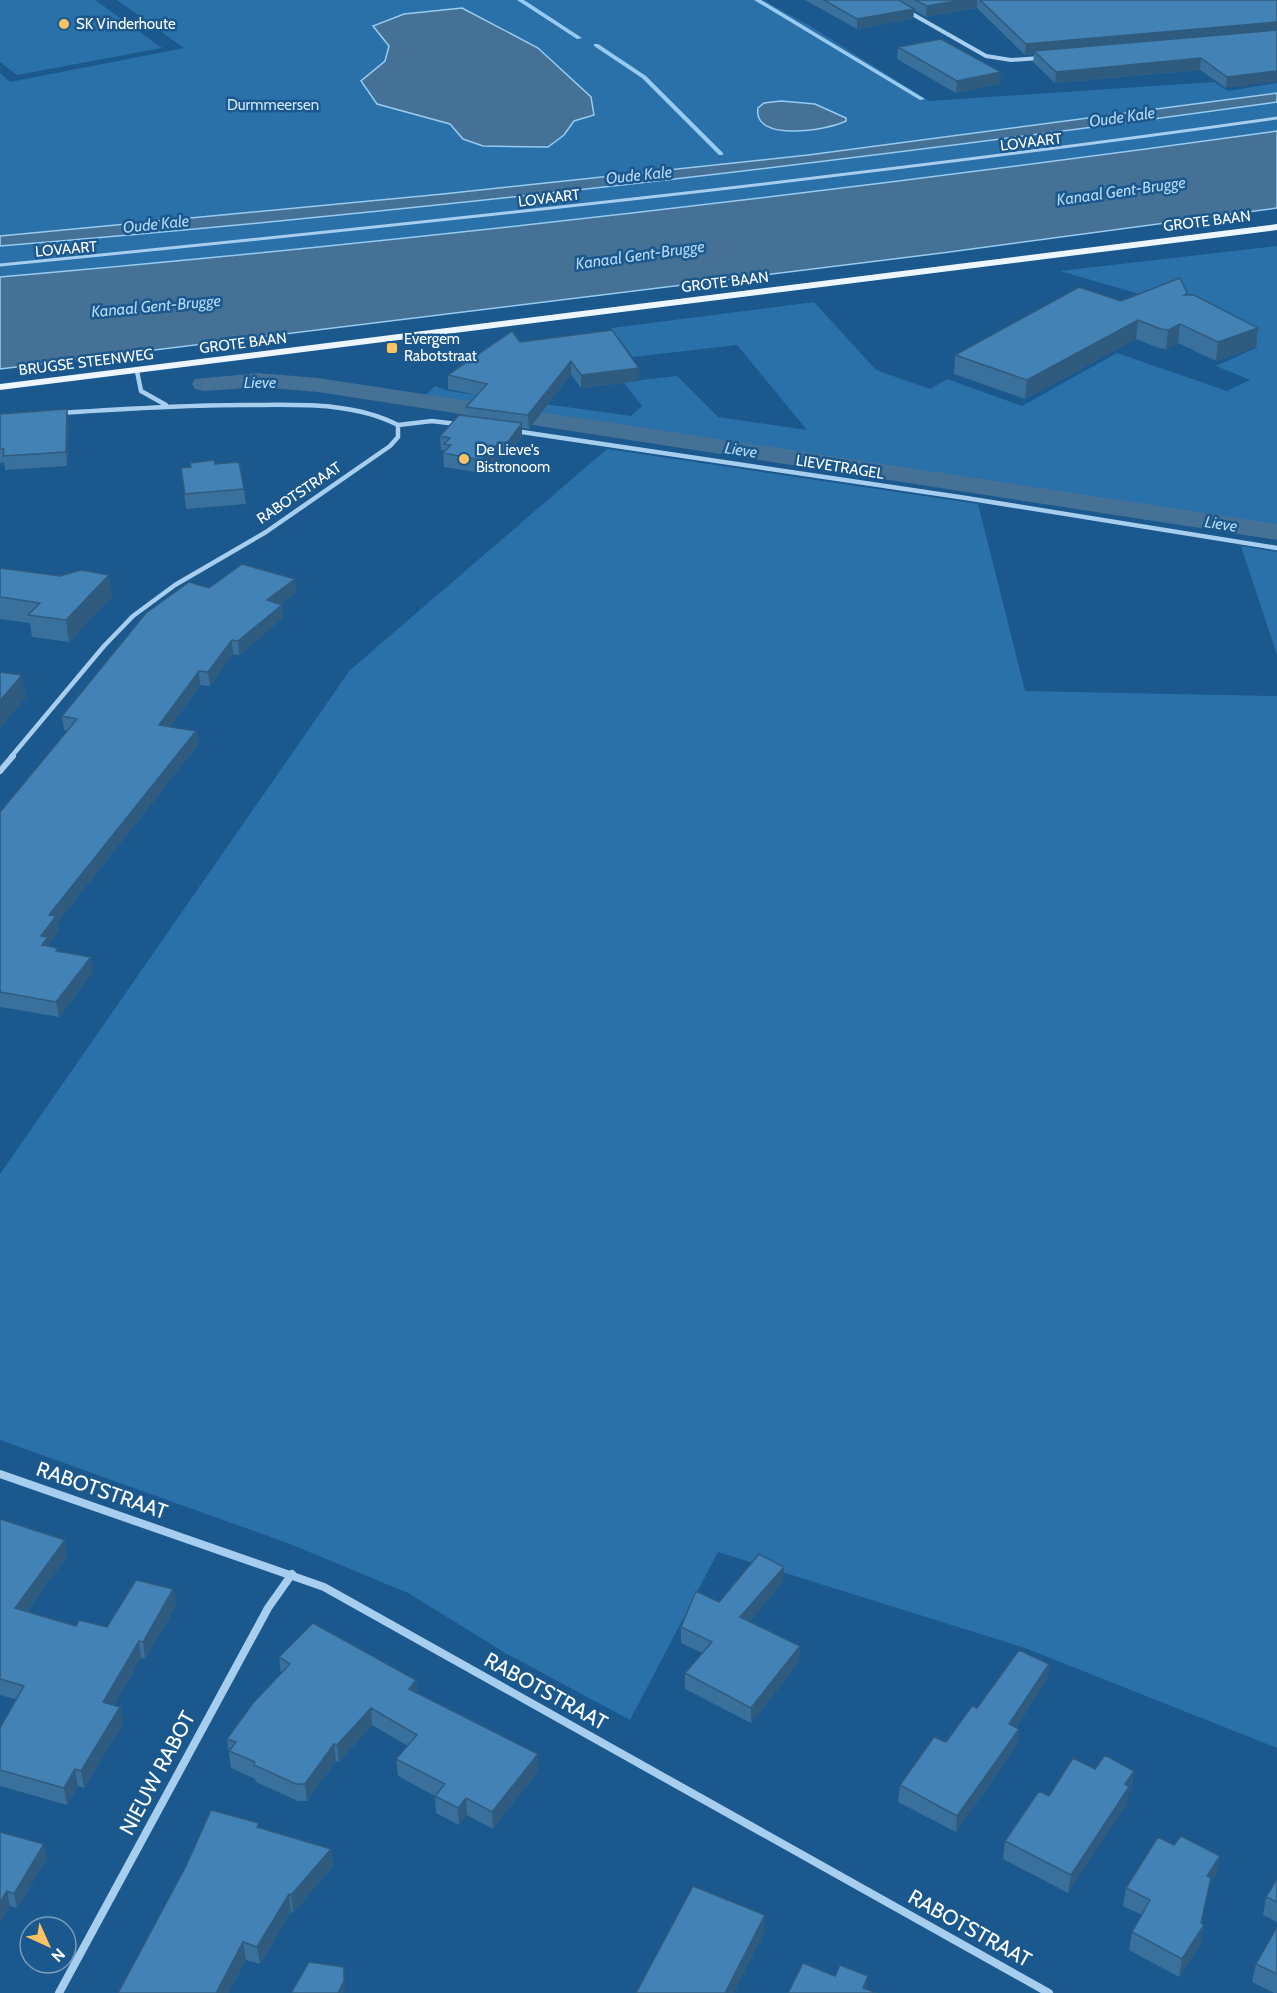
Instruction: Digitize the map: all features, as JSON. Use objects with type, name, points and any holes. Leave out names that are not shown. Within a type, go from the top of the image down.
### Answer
[{"type":"main road","name":"GROTE BAAN","points":[[177,366],[1277,228]]},
{"type":"main road","name":"BRUGSE STEENWEG","points":[[0,387],[177,366]]},
{"type":"street","points":[[906,11],[986,56],[1011,60],[1049,57]]},
{"type":"street","points":[[137,371],[141,391],[166,405]]},
{"type":"street","points":[[48,414],[166,405],[313,406],[378,415],[398,425],[432,421],[468,426]]},
{"type":"street","name":"RABOTSTRAAT","points":[[0,771],[104,646],[133,616],[175,585],[266,532],[390,446],[398,436],[398,425]]},
{"type":"street","name":"LIEVETRAGEL","points":[[503,430],[839,479],[1277,548]]},
{"type":"street","name":"RABOTSTRAAT","points":[[0,1474],[324,1587],[1049,1993]]},
{"type":"street","name":"NIEUW RABOT","points":[[59,1993],[268,1608],[292,1574]]},
{"type":"lane","name":"LOVAART","points":[[0,265],[481,217],[1056,149],[1277,118]]},
{"type":"green space","name":"SK Vinderhoute","points":[[0,0],[95,0],[162,48],[17,75],[0,62]]},
{"type":"green space","name":"Durmmeersen","points":[[117,0],[763,0],[810,26],[929,101],[1214,82],[1228,91],[1277,83],[1277,93],[808,155],[443,194],[0,236],[0,73],[10,82],[184,48]]},
{"type":"green space","points":[[1277,102],[1277,131],[1118,153],[640,213],[160,263],[0,277],[0,246],[320,217],[640,183]]},
{"type":"green space","points":[[1277,246],[1277,526],[426,395],[435,386],[449,391],[631,416],[642,406],[623,382],[677,376],[718,417],[807,430],[737,345],[633,357],[611,328],[814,302],[876,370],[930,389],[947,379],[1022,406],[1117,353],[1227,391],[1250,380],[1216,366],[1258,347],[1160,300],[1060,271]]},
{"type":"green space","points":[[607,449],[978,504],[1025,691],[1277,696],[1277,1748],[1025,1648],[718,1552],[630,1720],[507,1654],[408,1593],[290,1544],[0,1440],[0,1174],[350,670]]},
{"type":"green space","points":[[1241,546],[1277,552],[1277,655]]},
{"type":"water","points":[[462,8],[538,48],[591,97],[594,115],[574,121],[564,135],[548,147],[483,146],[463,139],[450,124],[377,104],[361,81],[385,61],[389,46],[373,26],[404,14]]},
{"type":"water","name":"Oude Kale","points":[[1277,93],[1277,102],[799,164],[480,201],[0,246],[0,236],[443,194],[808,155]]},
{"type":"water","points":[[781,101],[815,104],[846,118],[846,121],[809,130],[779,130],[767,126],[759,119],[758,108],[764,103]]},
{"type":"water","name":"Kanaal Gent-Brugge","points":[[1277,131],[1277,208],[942,253],[0,369],[0,277],[320,247],[640,212],[959,174]]},
{"type":"building","points":[[824,0],[899,0],[914,9],[857,19]]},
{"type":"building","points":[[915,0],[962,0],[927,6]]},
{"type":"building","points":[[980,0],[1277,0],[1277,22],[1026,44]]},
{"type":"building","points":[[1277,30],[1277,71],[1227,77],[1201,58],[1056,72],[1034,51]]},
{"type":"building","points":[[941,39],[1001,72],[957,81],[898,47]]},
{"type":"building","points":[[1180,278],[1187,293],[1184,295],[1194,295],[1258,328],[1218,342],[1180,324],[1168,330],[1138,320],[1027,380],[955,355],[1079,287],[1121,301]]},
{"type":"building","points":[[612,330],[639,368],[581,375],[571,361],[528,415],[466,407],[487,384],[448,375],[512,331],[520,342]]},
{"type":"building","points":[[67,409],[66,452],[3,456],[4,449],[0,449],[0,414]]},
{"type":"building","points":[[459,415],[522,423],[507,443],[500,442],[481,460],[443,453],[451,445],[444,444],[450,438],[440,436]]},
{"type":"building","points":[[214,460],[215,464],[239,462],[244,489],[185,494],[181,468],[191,467],[190,463]]},
{"type":"building","points":[[242,564],[295,579],[267,600],[282,605],[238,641],[232,640],[208,672],[199,671],[159,725],[196,731],[49,915],[56,916],[41,936],[48,937],[42,945],[58,948],[56,951],[91,957],[56,1002],[0,992],[0,812],[77,719],[62,716],[146,613],[189,582],[209,588]]},
{"type":"building","points":[[0,568],[60,576],[81,570],[109,575],[66,620],[28,615],[40,603],[0,597]]},
{"type":"building","points":[[0,672],[22,675],[0,701]]},
{"type":"building","points":[[0,1519],[65,1540],[15,1608],[76,1626],[79,1620],[107,1627],[136,1580],[173,1589],[143,1642],[139,1641],[103,1702],[120,1707],[81,1771],[75,1769],[64,1788],[0,1770],[0,1728],[24,1686],[0,1679]]},
{"type":"building","points":[[759,1554],[784,1567],[740,1617],[800,1646],[751,1708],[685,1673],[712,1642],[681,1627],[696,1591],[719,1602]]},
{"type":"building","points":[[313,1623],[416,1680],[409,1689],[538,1754],[492,1812],[466,1798],[458,1808],[435,1796],[445,1784],[396,1759],[417,1735],[371,1708],[337,1745],[334,1744],[305,1784],[296,1784],[229,1751],[236,1742],[227,1739],[253,1703],[290,1664],[279,1657]]},
{"type":"building","points":[[1019,1650],[1049,1664],[1009,1724],[1019,1729],[957,1816],[900,1785],[934,1737],[946,1742],[972,1706],[977,1708]]},
{"type":"building","points":[[1105,1755],[1134,1771],[1125,1784],[1129,1787],[1071,1875],[1005,1841],[1039,1791],[1049,1796],[1073,1758],[1095,1769]]},
{"type":"building","points":[[211,1810],[259,1823],[257,1827],[331,1849],[291,1895],[289,1894],[257,1947],[243,1942],[216,1993],[118,1993],[186,1866]]},
{"type":"building","points":[[0,1832],[44,1844],[14,1894],[7,1891],[0,1903]]},
{"type":"building","points":[[1181,1836],[1220,1856],[1207,1876],[1211,1878],[1201,1923],[1204,1925],[1182,1959],[1132,1932],[1150,1900],[1126,1888],[1158,1837],[1174,1845]]},
{"type":"building","points":[[1277,1879],[1277,1902],[1266,1897]]},
{"type":"building","points":[[693,1886],[765,1915],[725,1993],[636,1993]]},
{"type":"building","points":[[1277,1927],[1277,1974],[1256,1964]]},
{"type":"building","points":[[309,1962],[344,1967],[344,1981],[338,1993],[291,1993]]},
{"type":"building","points":[[803,1963],[835,1976],[840,1965],[868,1976],[863,1988],[877,1993],[788,1993]]},
{"type":"waterway","points":[[520,0],[579,38]]},
{"type":"waterway","points":[[757,0],[922,99]]},
{"type":"waterway","points":[[596,45],[644,77],[721,154]]},
{"type":"waterway","name":"Lieve","points":[[204,384],[258,380],[318,385],[1277,532]]},
{"type":"place","name":"SK Vinderhoute","points":[[64,24]]},
{"type":"place","name":"Evergem Rabotstraat","points":[[392,348]]},
{"type":"place","name":"De Lieve's Bistronoom","points":[[464,459]]}]
